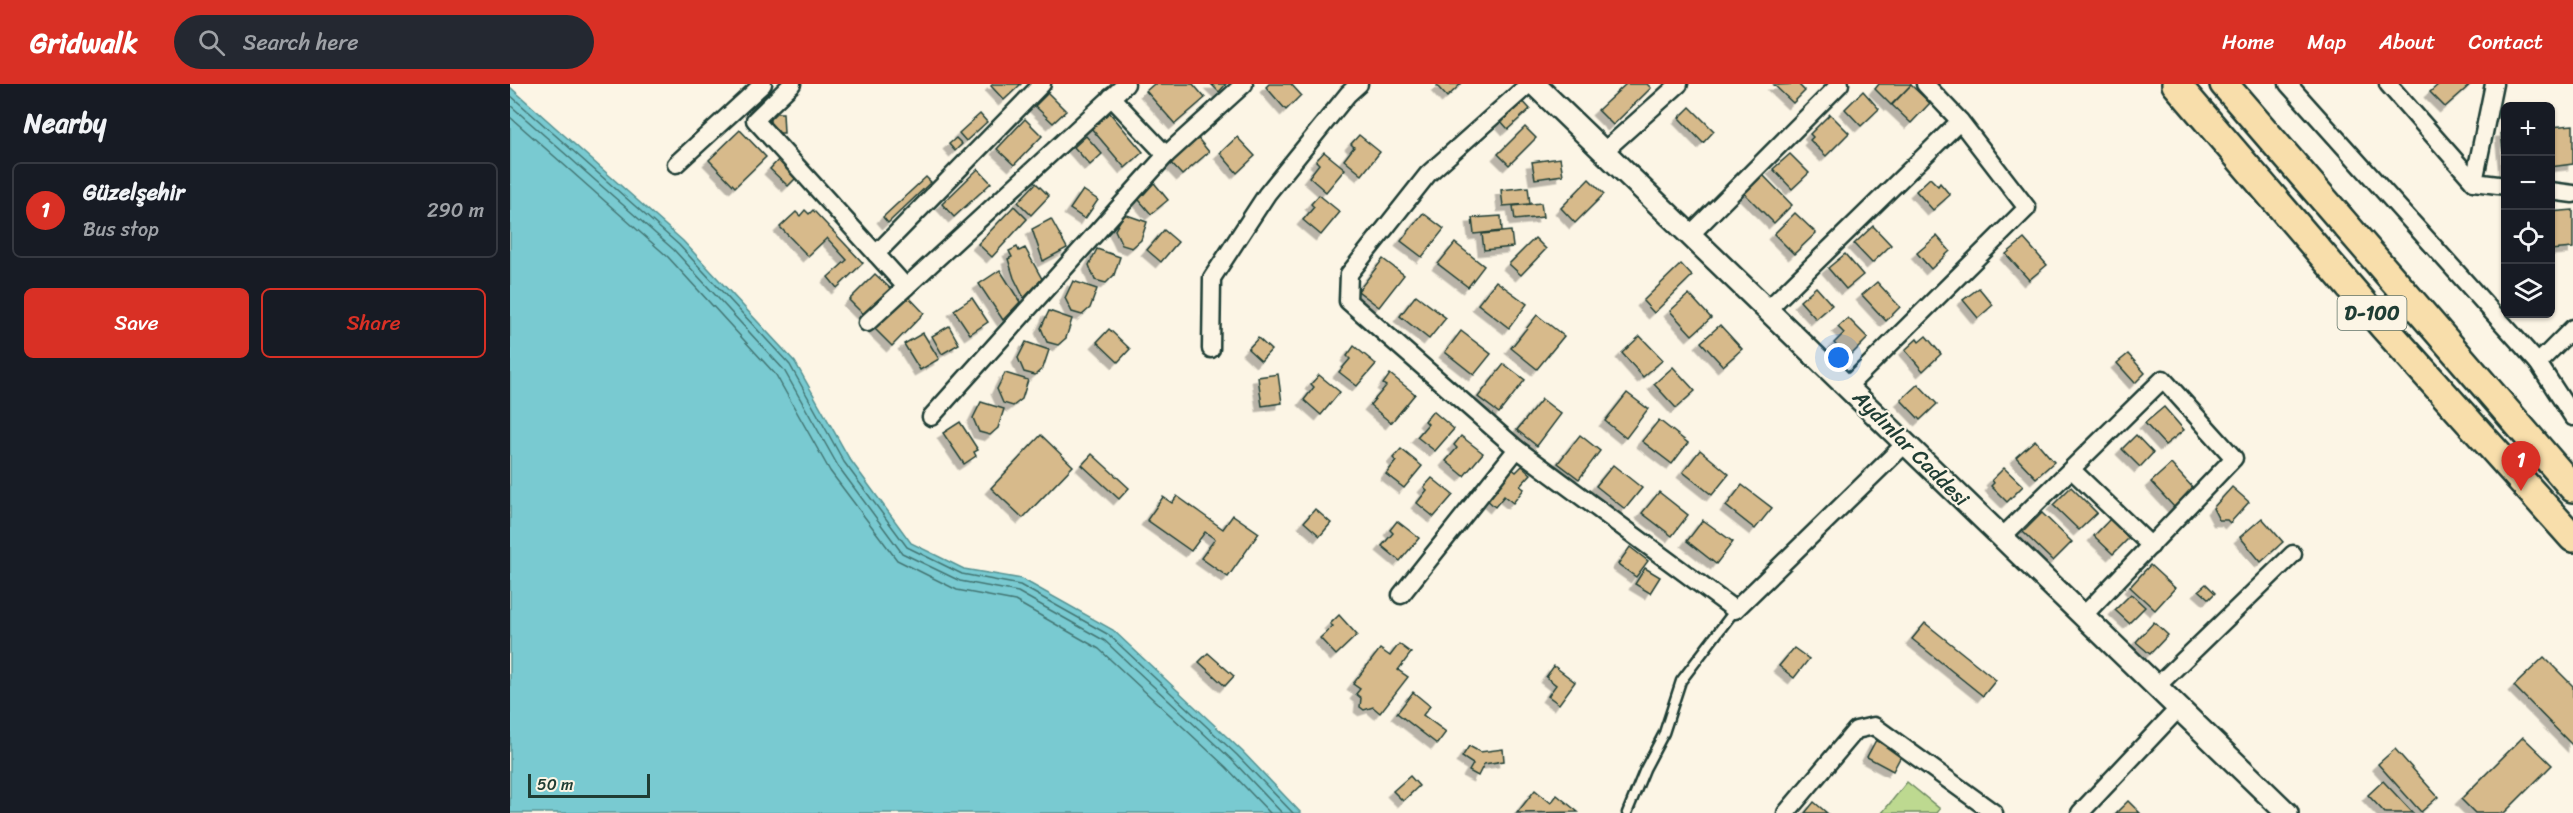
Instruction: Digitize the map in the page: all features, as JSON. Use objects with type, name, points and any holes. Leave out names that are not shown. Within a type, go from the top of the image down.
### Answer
[{"type":"highway","name":"D-100","points":[[2176,84],[2383,326],[2573,538]]},
{"type":"highway","name":"D-100","points":[[2224,84],[2573,488]]},
{"type":"street","points":[[676,164],[763,84]]},
{"type":"street","points":[[792,84],[755,120],[906,286]]},
{"type":"street","points":[[876,254],[1042,84]]},
{"type":"street","points":[[867,323],[1126,84]]},
{"type":"street","points":[[931,417],[1166,155],[1244,84]]},
{"type":"street","points":[[1211,350],[1212,278],[1267,194],[1348,94],[1359,84]]},
{"type":"street","points":[[1528,84],[1428,174],[1348,274],[1348,301],[1517,449],[1735,610],[1906,443]]},
{"type":"street","name":"Aydınlar Caddesi","points":[[1534,84],[2286,813]]},
{"type":"street","points":[[1603,152],[1679,84]]},
{"type":"street","points":[[1690,235],[1840,84]]},
{"type":"street","points":[[1848,386],[2027,208],[1960,121],[1925,84]]},
{"type":"street","points":[[2288,84],[2538,363],[2573,417]]},
{"type":"street","points":[[2388,84],[2474,182],[2501,185]]},
{"type":"street","points":[[2474,182],[2494,84]]},
{"type":"street","points":[[1112,97],[1166,155]]},
{"type":"street","points":[[1766,311],[1960,121]]},
{"type":"street","points":[[2555,192],[2573,194]]},
{"type":"street","points":[[2538,363],[2573,328]]},
{"type":"street","points":[[2002,537],[2163,379],[2234,458],[2084,615]]},
{"type":"street","points":[[1401,595],[1517,449]]},
{"type":"street","points":[[2072,470],[2151,546]]},
{"type":"street","points":[[2157,686],[2293,554]]},
{"type":"street","points":[[2080,813],[2179,708]]},
{"type":"street","points":[[1786,813],[1856,730],[1874,726],[1994,813]]},
{"type":"lane","points":[[1627,813],[1645,769],[1664,733],[1681,681],[1735,610]]},
{"type":"green space","points":[[1907,782],[1940,809],[1937,813],[1882,813]]},
{"type":"water","points":[[510,87],[683,241],[795,362],[849,458],[911,543],[964,569],[1022,579],[1113,630],[1242,751],[1301,813],[510,813]]},
{"type":"building","points":[[993,84],[1021,84],[1004,100],[991,86]]},
{"type":"building","points":[[1154,84],[1193,84],[1205,98],[1175,124],[1146,91]]},
{"type":"building","points":[[1211,84],[1226,84],[1219,92]]},
{"type":"building","points":[[1269,84],[1291,84],[1301,95],[1286,110],[1266,87]]},
{"type":"building","points":[[1461,84],[1447,97],[1437,86]]},
{"type":"building","points":[[1626,84],[1647,84],[1651,88],[1613,125],[1598,110]]},
{"type":"building","points":[[1798,84],[1805,91],[1793,103],[1774,85]]},
{"type":"building","points":[[1879,84],[1911,85],[1891,105],[1875,89]]},
{"type":"building","points":[[2439,84],[2471,84],[2445,107],[2430,92]]},
{"type":"building","points":[[1911,85],[1930,103],[1911,123],[1892,105]]},
{"type":"building","points":[[1863,91],[1879,109],[1861,126],[1845,109]]},
{"type":"building","points":[[1048,93],[1066,111],[1053,123],[1035,106]]},
{"type":"building","points":[[1521,99],[1530,109],[1508,129],[1499,119]]},
{"type":"building","points":[[1690,107],[1714,131],[1703,143],[1679,118]]},
{"type":"building","points":[[1109,112],[1143,152],[1125,168],[1091,128]]},
{"type":"building","points":[[770,113],[783,113],[784,133],[770,133]]},
{"type":"building","points":[[980,114],[987,122],[966,141],[959,133]]},
{"type":"building","points":[[1830,114],[1849,133],[1826,156],[1810,140],[1813,137],[1810,134]]},
{"type":"building","points":[[1025,119],[1042,136],[1014,165],[997,149]]},
{"type":"building","points":[[2573,125],[2573,164],[2555,166],[2555,127]]},
{"type":"building","points":[[1525,127],[1536,138],[1509,165],[1498,154]]},
{"type":"building","points":[[740,130],[766,157],[735,187],[709,160]]},
{"type":"building","points":[[1359,135],[1380,152],[1362,175],[1344,160],[1354,147],[1351,144]]},
{"type":"building","points":[[1086,136],[1102,154],[1090,165],[1074,147]]},
{"type":"building","points":[[1196,136],[1209,152],[1182,175],[1168,160]]},
{"type":"building","points":[[1237,137],[1255,156],[1237,173],[1220,153]]},
{"type":"building","points":[[956,138],[962,144],[955,151],[949,144]]},
{"type":"building","points":[[1324,152],[1345,169],[1326,192],[1309,177],[1319,164],[1316,161]]},
{"type":"building","points":[[1790,154],[1809,173],[1792,189],[1773,169]]},
{"type":"building","points":[[1560,158],[1563,175],[1535,179],[1532,162]]},
{"type":"building","points":[[779,159],[797,177],[788,186],[770,169]]},
{"type":"building","points":[[978,169],[991,183],[954,217],[942,204]]},
{"type":"building","points":[[1763,175],[1792,205],[1774,223],[1744,193]]},
{"type":"building","points":[[926,177],[931,182],[888,223],[883,217]]},
{"type":"building","points":[[1930,178],[1938,186],[1940,183],[1950,195],[1933,210],[1916,191]]},
{"type":"building","points":[[1151,179],[1168,200],[1151,214],[1134,194]]},
{"type":"building","points":[[1589,179],[1604,194],[1575,223],[1561,208]]},
{"type":"building","points":[[1036,183],[1049,196],[1031,215],[1018,202]]},
{"type":"building","points":[[1528,187],[1530,204],[1503,206],[1501,190]]},
{"type":"building","points":[[1083,190],[1098,200],[1085,219],[1070,209]]},
{"type":"building","points":[[1319,195],[1340,212],[1321,235],[1303,220],[1314,207],[1311,204]]},
{"type":"building","points":[[1541,203],[1543,217],[1515,220],[1513,206]]},
{"type":"building","points":[[1014,206],[1027,219],[992,257],[978,244]]},
{"type":"building","points":[[805,210],[809,214],[813,210],[863,263],[837,288],[828,277],[847,260],[827,238],[808,256],[780,227],[796,212],[800,216]]},
{"type":"building","points":[[2573,210],[2573,248],[2555,250],[2555,212]]},
{"type":"building","points":[[1423,213],[1444,229],[1422,257],[1401,241]]},
{"type":"building","points":[[1795,213],[1816,233],[1794,254],[1774,234]]},
{"type":"building","points":[[1124,214],[1147,222],[1141,240],[1132,248],[1122,245],[1115,230]]},
{"type":"building","points":[[1501,216],[1502,231],[1474,234],[1472,218]]},
{"type":"building","points":[[1051,219],[1067,248],[1043,261],[1032,229]]},
{"type":"building","points":[[1873,226],[1891,245],[1872,263],[1854,244]]},
{"type":"building","points":[[1164,230],[1178,242],[1161,262],[1147,250]]},
{"type":"building","points":[[1511,231],[1513,247],[1484,250],[1482,234]]},
{"type":"building","points":[[1937,236],[1950,251],[1931,269],[1917,253]]},
{"type":"building","points":[[1535,238],[1546,249],[1521,275],[1509,264]]},
{"type":"building","points":[[2024,239],[2047,265],[2029,280],[2006,254]]},
{"type":"building","points":[[1455,243],[1484,266],[1468,287],[1438,264]]},
{"type":"building","points":[[1017,247],[1019,251],[1025,248],[1042,279],[1024,298],[1008,259],[1012,257],[1009,251]]},
{"type":"building","points":[[1097,249],[1120,257],[1114,275],[1106,283],[1095,280],[1089,265]]},
{"type":"building","points":[[1845,254],[1863,275],[1846,289],[1828,268]]},
{"type":"building","points":[[1383,259],[1404,275],[1379,307],[1358,291]]},
{"type":"building","points":[[1681,264],[1692,276],[1654,313],[1643,301]]},
{"type":"building","points":[[1000,270],[1020,302],[1003,320],[979,284]]},
{"type":"building","points":[[875,274],[891,289],[865,316],[849,300]]},
{"type":"building","points":[[1073,281],[1097,289],[1090,308],[1082,315],[1072,312],[1065,298]]},
{"type":"building","points":[[1496,281],[1527,304],[1509,328],[1478,304]]},
{"type":"building","points":[[1877,282],[1900,307],[1886,321],[1862,295]]},
{"type":"building","points":[[1816,287],[1832,305],[1816,319],[1800,301]]},
{"type":"building","points":[[1979,288],[1993,305],[1978,318],[1963,300]]},
{"type":"building","points":[[1689,294],[1711,318],[1692,335],[1670,311]]},
{"type":"building","points":[[907,295],[924,313],[892,346],[874,328]]},
{"type":"building","points":[[1416,295],[1446,318],[1429,339],[1400,316]]},
{"type":"building","points":[[972,298],[988,322],[970,334],[954,310]]},
{"type":"building","points":[[1049,311],[1072,319],[1066,338],[1058,345],[1047,342],[1041,328]]},
{"type":"building","points":[[1537,315],[1564,336],[1537,369],[1511,348]]},
{"type":"building","points":[[1848,318],[1868,338],[1848,358],[1834,343],[1844,333],[1838,327]]},
{"type":"building","points":[[1720,325],[1742,349],[1723,366],[1701,342]]},
{"type":"building","points":[[949,326],[959,344],[942,354],[932,336]]},
{"type":"building","points":[[1109,329],[1130,349],[1118,362],[1097,342]]},
{"type":"building","points":[[1461,331],[1491,354],[1474,375],[1445,352]]},
{"type":"building","points":[[923,333],[939,359],[920,370],[904,344]]},
{"type":"building","points":[[1640,336],[1663,360],[1643,377],[1622,353]]},
{"type":"building","points":[[1926,336],[1941,354],[1923,371],[1905,350],[1917,339],[1919,342]]},
{"type":"building","points":[[1258,338],[1271,350],[1261,361],[1248,349]]},
{"type":"building","points":[[1026,342],[1049,350],[1043,368],[1035,375],[1024,372],[1018,358]]},
{"type":"building","points":[[1354,346],[1376,364],[1357,386],[1339,372],[1350,359],[1347,356]]},
{"type":"building","points":[[2128,354],[2145,373],[2135,383],[2117,363]]},
{"type":"building","points":[[1504,364],[1525,380],[1499,413],[1478,397]]},
{"type":"building","points":[[1673,367],[1695,391],[1676,408],[1654,384]]},
{"type":"building","points":[[1005,373],[1028,380],[1022,399],[1013,406],[1003,403],[997,389]]},
{"type":"building","points":[[1278,374],[1282,403],[1262,406],[1258,377]]},
{"type":"building","points":[[1390,374],[1415,394],[1391,423],[1370,405],[1386,386],[1383,384]]},
{"type":"building","points":[[1319,375],[1340,392],[1321,415],[1304,400],[1314,387],[1311,384]]},
{"type":"building","points":[[1918,384],[1937,404],[1920,420],[1901,400]]},
{"type":"building","points":[[1627,393],[1648,409],[1626,438],[1605,421]]},
{"type":"building","points":[[1542,399],[1561,414],[1537,446],[1517,430]]},
{"type":"building","points":[[981,402],[1004,409],[998,428],[990,435],[979,432],[973,418]]},
{"type":"building","points":[[2164,407],[2184,430],[2165,445],[2145,423]]},
{"type":"building","points":[[1433,411],[1454,429],[1435,451],[1417,437],[1428,424],[1425,421]]},
{"type":"building","points":[[1659,420],[1688,443],[1672,464],[1642,441]]},
{"type":"building","points":[[960,422],[978,450],[974,452],[976,456],[964,464],[943,433]]},
{"type":"building","points":[[1041,435],[1073,466],[1023,518],[991,488]]},
{"type":"building","points":[[1580,435],[1600,451],[1579,479],[1558,463]]},
{"type":"building","points":[[2136,435],[2153,453],[2140,467],[2122,449]]},
{"type":"building","points":[[1461,436],[1483,453],[1464,476],[1446,461],[1457,448],[1454,445]]},
{"type":"building","points":[[2035,440],[2054,462],[2036,478],[2016,457]]},
{"type":"building","points":[[1401,449],[1422,466],[1404,488],[1386,474],[1396,461],[1393,458]]},
{"type":"building","points":[[1700,450],[1729,474],[1712,495],[1683,472]]},
{"type":"building","points":[[1092,454],[1129,488],[1119,499],[1082,465]]},
{"type":"building","points":[[2171,464],[2195,490],[2175,508],[2151,482]]},
{"type":"building","points":[[1613,465],[1642,488],[1625,509],[1596,486]]},
{"type":"building","points":[[1522,466],[1531,474],[1520,486],[1524,489],[1513,503],[1504,496],[1495,507],[1484,497],[1510,467],[1516,472]]},
{"type":"building","points":[[2004,468],[2023,486],[2007,502],[1991,486],[1994,483],[1992,480]]},
{"type":"building","points":[[1432,478],[1453,495],[1434,517],[1417,503],[1427,490],[1424,487]]},
{"type":"building","points":[[1742,485],[1772,508],[1755,529],[1726,506]]},
{"type":"building","points":[[2071,487],[2097,513],[2079,530],[2053,505]]},
{"type":"building","points":[[2232,487],[2249,502],[2230,523],[2227,520],[2219,520],[2213,508]]},
{"type":"building","points":[[1659,492],[1688,515],[1672,536],[1642,513]]},
{"type":"building","points":[[1177,496],[1223,529],[1233,515],[1259,533],[1228,577],[1201,558],[1215,539],[1205,532],[1191,551],[1147,520],[1163,497],[1172,503]]},
{"type":"building","points":[[1315,509],[1331,523],[1320,536],[1304,522]]},
{"type":"building","points":[[2042,513],[2072,542],[2053,561],[2023,532]]},
{"type":"building","points":[[2262,518],[2283,542],[2261,562],[2240,537]]},
{"type":"building","points":[[2110,519],[2129,538],[2113,554],[2094,536]]},
{"type":"building","points":[[1703,520],[1733,542],[1716,564],[1687,541]]},
{"type":"building","points":[[1397,521],[1419,538],[1400,561],[1382,546],[1393,533],[1390,530]]},
{"type":"building","points":[[1630,547],[1648,561],[1636,577],[1618,564]]},
{"type":"building","points":[[2150,565],[2175,588],[2155,610],[2130,587]]},
{"type":"building","points":[[1645,568],[1660,577],[1650,593],[1635,584]]},
{"type":"building","points":[[2206,584],[2215,593],[2209,599],[2199,590]]},
{"type":"building","points":[[2131,594],[2145,607],[2129,623],[2115,610]]},
{"type":"building","points":[[1339,615],[1357,635],[1336,655],[1320,638],[1333,626],[1330,624]]},
{"type":"building","points":[[2154,622],[2168,635],[2150,654],[2136,642]]},
{"type":"building","points":[[1925,623],[1996,680],[1983,696],[1912,639]]},
{"type":"building","points":[[1399,644],[1411,653],[1398,670],[1408,677],[1380,713],[1373,707],[1364,710],[1360,707],[1361,698],[1356,694],[1360,689],[1353,684],[1380,649],[1390,656]]},
{"type":"building","points":[[1794,648],[1809,659],[1794,678],[1779,666]]},
{"type":"building","points":[[1208,653],[1234,676],[1225,686],[1199,662]]},
{"type":"building","points":[[2544,657],[2573,686],[2573,746],[2514,686]]},
{"type":"building","points":[[1554,666],[1575,682],[1559,704],[1548,696],[1556,685],[1546,677]]},
{"type":"building","points":[[1413,692],[1430,706],[1423,715],[1446,732],[1437,744],[1397,713]]},
{"type":"building","points":[[2523,737],[2552,765],[2504,813],[2475,813],[2461,799]]},
{"type":"building","points":[[1876,740],[1902,754],[1893,771],[1867,757]]},
{"type":"building","points":[[1469,746],[1480,752],[1503,749],[1504,761],[1484,764],[1478,776],[1469,771],[1473,764],[1462,757]]},
{"type":"building","points":[[2395,749],[2438,797],[2421,812],[2378,764]]},
{"type":"building","points":[[1410,776],[1419,786],[1403,801],[1393,791]]},
{"type":"building","points":[[2383,781],[2413,813],[2385,813],[2368,795]]},
{"type":"building","points":[[1535,790],[1551,803],[1557,795],[1578,812],[1517,813]]},
{"type":"building","points":[[2128,801],[2140,813],[2116,813]]},
{"type":"building","points":[[1814,802],[1827,813],[1805,813]]},
{"type":"place","name":"Güzelşehir","points":[[2521,491]]}]
